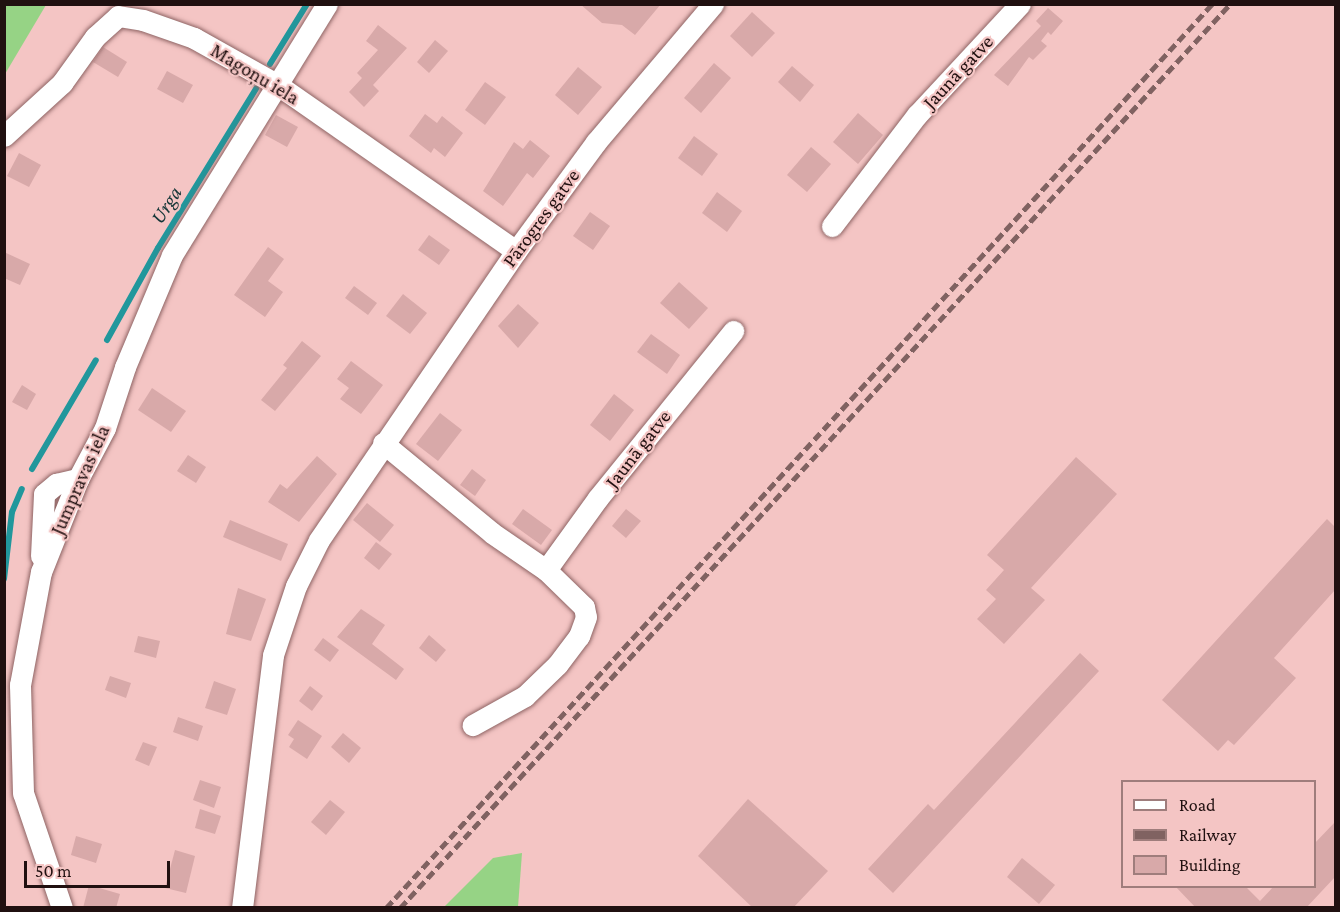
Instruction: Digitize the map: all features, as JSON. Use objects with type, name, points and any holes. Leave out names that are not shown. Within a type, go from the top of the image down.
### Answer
[{"type":"street","name":"Jumpravas iela","points":[[62,908],[23,793],[20,685],[41,572],[44,494],[56,484],[78,479],[105,428],[125,368],[172,255],[327,4]]},
{"type":"street","name":"Pārogres gatve","points":[[383,443],[516,250],[596,142],[713,4]]},
{"type":"street","name":"Jaunā gatve","points":[[832,226],[917,115],[1020,4]]},
{"type":"street","name":"Magoņu iela","points":[[4,136],[62,83],[95,37],[118,16],[143,20],[194,38],[278,85],[516,250]]},
{"type":"street","name":"Jaunā gatve","points":[[546,570],[598,498],[733,331]]},
{"type":"street","points":[[242,908],[273,656],[282,623],[319,540],[383,443],[484,526],[546,570],[584,607],[586,617],[579,636],[525,696],[473,724]]},
{"type":"green space","points":[[4,5],[46,5],[5,74]]},
{"type":"green space","points":[[522,853],[518,907],[444,907],[493,858]]},
{"type":"building","points":[[580,4],[661,4],[635,35],[622,25],[602,23]]},
{"type":"building","points":[[1048,8],[1063,21],[1051,35],[1048,32],[1041,41],[1047,46],[1033,60],[1029,57],[1008,86],[994,75],[1041,26],[1036,21]]},
{"type":"building","points":[[752,12],[775,33],[752,57],[730,36]]},
{"type":"building","points":[[378,25],[407,48],[373,85],[379,91],[364,107],[349,92],[362,78],[357,73],[378,50],[366,41]]},
{"type":"building","points":[[435,40],[448,51],[429,73],[417,62]]},
{"type":"building","points":[[103,47],[127,62],[118,77],[93,62]]},
{"type":"building","points":[[714,63],[731,78],[701,113],[684,98]]},
{"type":"building","points":[[792,66],[814,85],[800,102],[778,82]]},
{"type":"building","points":[[578,67],[602,87],[578,115],[555,95]]},
{"type":"building","points":[[167,71],[193,85],[183,103],[157,89]]},
{"type":"building","points":[[485,82],[506,97],[485,125],[465,110]]},
{"type":"building","points":[[858,113],[883,135],[858,164],[833,142]]},
{"type":"building","points":[[425,114],[437,123],[442,116],[463,133],[445,157],[434,148],[431,153],[409,136]]},
{"type":"building","points":[[276,115],[298,127],[287,147],[265,135]]},
{"type":"building","points":[[694,136],[718,154],[702,176],[678,158]]},
{"type":"building","points":[[530,140],[550,156],[533,178],[527,173],[503,206],[483,191],[514,142],[523,149]]},
{"type":"building","points":[[811,147],[831,164],[807,192],[787,175]]},
{"type":"building","points":[[19,153],[41,165],[29,187],[7,176]]},
{"type":"building","points":[[717,192],[742,211],[727,232],[702,213]]},
{"type":"building","points":[[590,212],[610,226],[593,250],[573,236]]},
{"type":"building","points":[[429,235],[450,250],[439,265],[418,250]]},
{"type":"building","points":[[268,247],[284,259],[268,281],[283,292],[265,317],[234,295]]},
{"type":"building","points":[[4,252],[30,264],[20,285],[4,278]]},
{"type":"building","points":[[679,282],[708,308],[689,329],[660,303]]},
{"type":"building","points":[[354,286],[377,303],[368,315],[345,298]]},
{"type":"building","points":[[403,294],[427,313],[410,334],[386,316]]},
{"type":"building","points":[[518,304],[539,323],[518,348],[498,326]]},
{"type":"building","points":[[651,334],[680,355],[667,374],[637,352]]},
{"type":"building","points":[[302,341],[321,356],[275,411],[261,400],[287,368],[283,365]]},
{"type":"building","points":[[351,361],[383,385],[361,414],[340,399],[349,388],[337,379]]},
{"type":"building","points":[[22,385],[36,394],[27,410],[12,402]]},
{"type":"building","points":[[152,388],[186,411],[171,432],[138,410]]},
{"type":"building","points":[[614,394],[634,410],[610,441],[590,425]]},
{"type":"building","points":[[440,413],[462,430],[438,461],[416,444]]},
{"type":"building","points":[[188,455],[206,467],[196,483],[177,471]]},
{"type":"building","points":[[317,456],[337,474],[299,522],[268,502],[280,484],[287,489]]},
{"type":"building","points":[[1076,457],[1117,494],[1031,588],[1045,600],[1004,644],[977,619],[996,599],[986,590],[1004,570],[987,555]]},
{"type":"building","points":[[472,469],[486,480],[475,496],[460,485]]},
{"type":"building","points":[[367,503],[394,525],[380,542],[353,520]]},
{"type":"building","points":[[523,509],[552,530],[541,545],[512,524]]},
{"type":"building","points":[[626,509],[641,521],[626,538],[612,526]]},
{"type":"building","points":[[1327,519],[1335,527],[1335,590],[1274,658],[1296,678],[1234,745],[1228,740],[1218,751],[1162,700]]},
{"type":"building","points":[[230,520],[288,544],[281,561],[223,537]]},
{"type":"building","points":[[376,542],[392,554],[379,570],[364,558]]},
{"type":"building","points":[[238,588],[266,599],[251,641],[226,634]]},
{"type":"building","points":[[361,609],[385,625],[372,644],[404,669],[396,680],[337,637]]},
{"type":"building","points":[[429,635],[446,650],[436,662],[419,648]]},
{"type":"building","points":[[138,636],[160,641],[156,658],[134,652]]},
{"type":"building","points":[[323,638],[339,650],[330,662],[314,650]]},
{"type":"building","points":[[1080,653],[1099,671],[893,893],[868,869],[928,804],[934,810]]},
{"type":"building","points":[[110,676],[131,683],[126,698],[105,690]]},
{"type":"building","points":[[214,681],[236,689],[227,715],[205,708]]},
{"type":"building","points":[[310,686],[323,696],[312,711],[299,701]]},
{"type":"building","points":[[178,717],[203,726],[198,741],[173,732]]},
{"type":"building","points":[[298,720],[322,736],[307,759],[289,747],[294,739],[288,735]]},
{"type":"building","points":[[343,733],[361,748],[349,763],[331,747]]},
{"type":"building","points":[[143,742],[157,747],[149,766],[135,760]]},
{"type":"building","points":[[200,780],[221,787],[214,808],[193,800]]},
{"type":"building","points":[[748,799],[828,871],[793,908],[753,908],[698,856]]},
{"type":"building","points":[[330,800],[345,812],[326,835],[311,822]]},
{"type":"building","points":[[200,809],[221,816],[215,834],[195,828]]},
{"type":"building","points":[[1335,822],[1335,877],[1306,908],[1196,908],[1177,888],[1247,888],[1260,901],[1272,888],[1316,888],[1316,842]]},
{"type":"building","points":[[76,836],[102,844],[96,863],[71,855]]},
{"type":"building","points":[[175,850],[195,856],[186,893],[165,888]]},
{"type":"building","points":[[1022,858],[1055,885],[1039,904],[1007,877]]},
{"type":"building","points":[[89,885],[120,894],[116,908],[83,908]]},
{"type":"waterway","name":"Urga","points":[[270,64],[307,4]]},
{"type":"waterway","name":"Urga","points":[[107,340],[158,248],[256,89]]},
{"type":"waterway","name":"Urga","points":[[32,469],[96,360]]},
{"type":"waterway","name":"Urga","points":[[4,579],[12,512],[22,489]]},
{"type":"railway","points":[[386,908],[1212,4]]},
{"type":"railway","points":[[400,908],[1230,4]]}]
